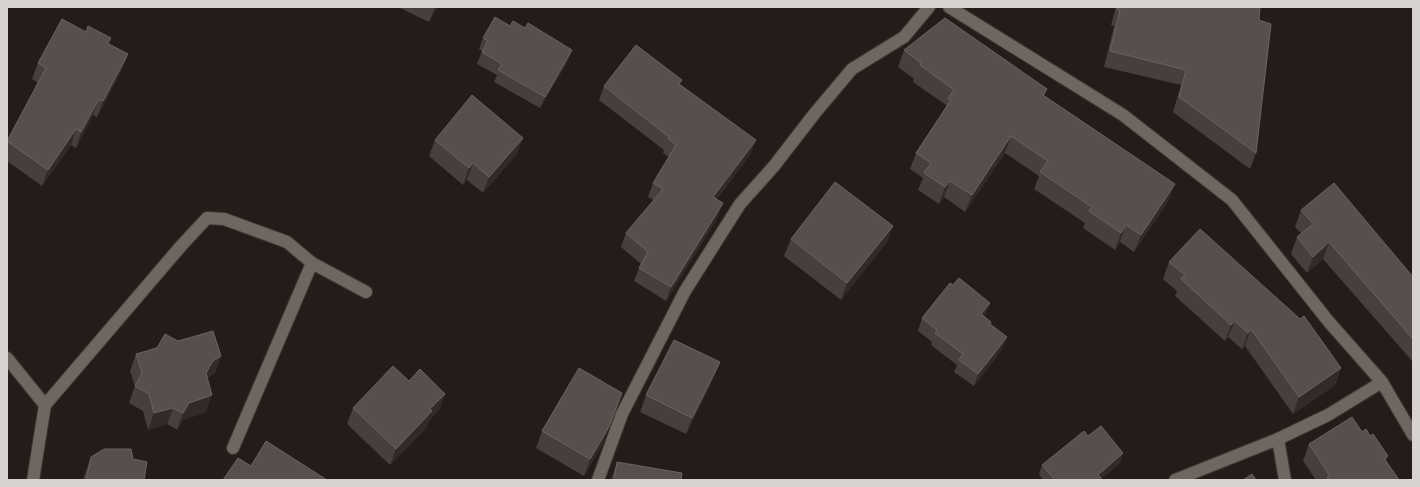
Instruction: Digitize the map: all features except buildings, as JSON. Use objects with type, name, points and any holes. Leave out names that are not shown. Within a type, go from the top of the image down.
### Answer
[{"type":"street","points":[[598,480],[622,414],[685,291],[740,204],[774,166],[815,113],[852,69],[904,37],[929,7]]},
{"type":"street","points":[[949,7],[1123,115],[1232,200],[1329,322],[1382,382],[1413,435]]},
{"type":"street","points":[[34,480],[44,404],[207,218],[224,219],[287,242],[312,263],[366,292]]},
{"type":"street","points":[[233,448],[312,263]]},
{"type":"street","points":[[7,358],[44,404]]},
{"type":"street","points":[[1175,480],[1278,439],[1328,414],[1382,382]]},
{"type":"street","points":[[1278,439],[1285,480]]}]
